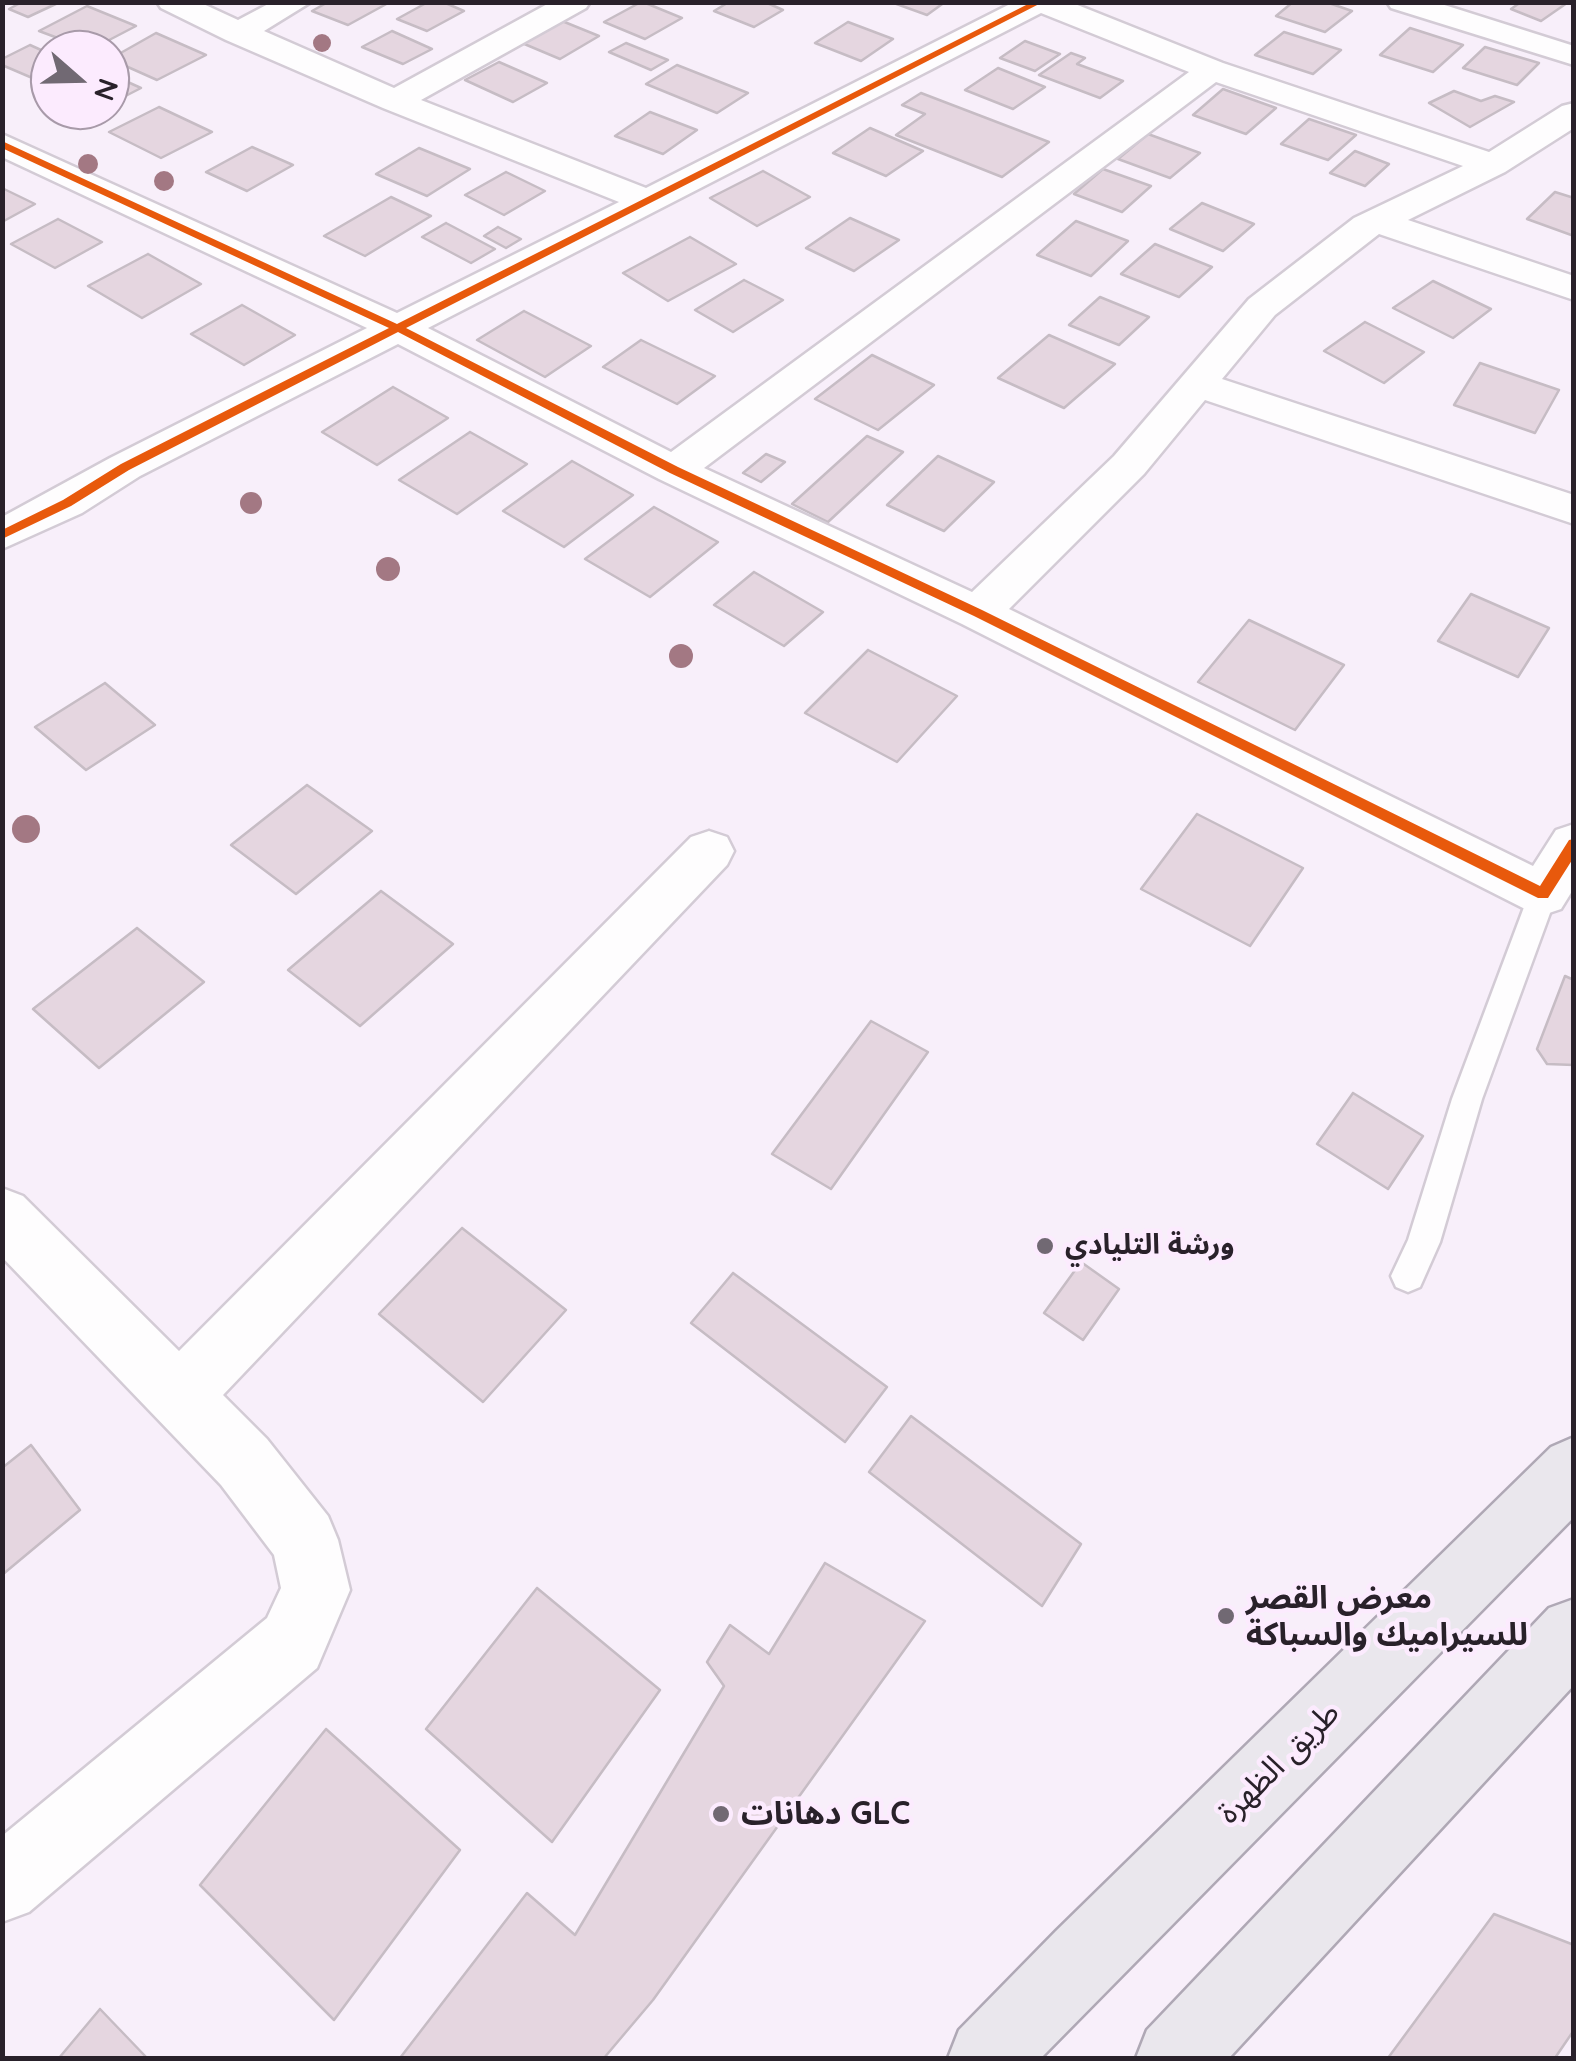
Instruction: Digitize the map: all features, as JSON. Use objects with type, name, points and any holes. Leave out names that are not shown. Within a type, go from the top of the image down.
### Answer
[{"type":"main road","name":"طريق الظهرة","points":[[988,2058],[1083,1958],[1574,1470]]},
{"type":"main road","points":[[1175,2058],[1574,1633]]},
{"type":"street","points":[[172,2],[395,101],[648,201]]},
{"type":"street","points":[[237,33],[296,2]]},
{"type":"street","points":[[395,101],[575,2]]},
{"type":"street","points":[[2,535],[67,503],[126,467],[1040,2],[1212,70],[1494,166]]},
{"type":"street","points":[[1402,2],[1574,56]]},
{"type":"street","points":[[674,470],[1212,70]]},
{"type":"street","points":[[978,613],[1129,466],[1262,307],[1331,250],[1378,221],[1494,166],[1574,112]]},
{"type":"street","points":[[2,144],[398,328],[674,470],[978,613],[1543,894],[1574,844]]},
{"type":"street","points":[[1378,221],[1574,290]]},
{"type":"street","points":[[1198,384],[1574,510]]},
{"type":"street","points":[[178,1397],[710,851]]},
{"type":"street","points":[[2,1216],[244,1462],[304,1540],[316,1590],[292,1643],[2,1885]]},
{"type":"lane","points":[[1408,1276],[1424,1242],[1467,1100],[1543,894]]},
{"type":"building","points":[[22,2],[60,2],[28,17],[9,9]]},
{"type":"building","points":[[328,2],[390,2],[348,25],[312,11]]},
{"type":"building","points":[[428,2],[443,2],[464,11],[427,31],[397,19]]},
{"type":"building","points":[[641,2],[682,18],[645,39],[604,22]]},
{"type":"building","points":[[729,2],[765,2],[783,10],[754,27],[714,11]]},
{"type":"building","points":[[891,2],[945,2],[927,15]]},
{"type":"building","points":[[1293,2],[1326,2],[1352,11],[1325,32],[1276,16]]},
{"type":"building","points":[[1521,2],[1567,3],[1541,21],[1511,9]]},
{"type":"building","points":[[87,6],[136,26],[128,30],[41,30]]},
{"type":"building","points":[[562,21],[599,36],[560,59],[522,43]]},
{"type":"building","points":[[848,22],[893,39],[861,61],[815,43]]},
{"type":"building","points":[[1410,28],[1463,45],[1433,72],[1380,55]]},
{"type":"building","points":[[392,31],[432,49],[403,64],[362,47]]},
{"type":"building","points":[[1284,32],[1341,50],[1313,74],[1255,55]]},
{"type":"building","points":[[156,33],[206,55],[157,80],[130,68],[130,48]]},
{"type":"building","points":[[1025,41],[1060,54],[1035,71],[1000,58]]},
{"type":"building","points":[[626,43],[668,60],[651,70],[609,52]]},
{"type":"building","points":[[30,45],[30,77],[2,65],[2,59]]},
{"type":"building","points":[[1485,47],[1539,63],[1517,85],[1463,68]]},
{"type":"building","points":[[1071,53],[1085,58],[1077,64],[1123,81],[1100,98],[1039,75]]},
{"type":"building","points":[[499,62],[547,83],[513,102],[465,80]]},
{"type":"building","points":[[677,65],[748,93],[717,113],[646,84]]},
{"type":"building","points":[[998,68],[1045,87],[1013,109],[965,90]]},
{"type":"building","points":[[1223,89],[1276,108],[1246,134],[1193,115]]},
{"type":"building","points":[[1454,91],[1481,101],[1495,96],[1514,102],[1470,127],[1429,103]]},
{"type":"building","points":[[921,93],[1049,142],[1002,177],[896,135],[925,114],[902,105]]},
{"type":"building","points":[[159,107],[212,132],[161,158],[109,132],[130,130],[130,122]]},
{"type":"building","points":[[650,112],[697,130],[663,154],[615,136]]},
{"type":"building","points":[[1309,119],[1356,135],[1328,160],[1281,144]]},
{"type":"building","points":[[870,128],[923,151],[886,176],[833,153]]},
{"type":"building","points":[[1148,134],[1200,153],[1170,178],[1118,159]]},
{"type":"building","points":[[252,147],[293,165],[247,191],[206,172]]},
{"type":"building","points":[[419,148],[470,169],[427,196],[376,174]]},
{"type":"building","points":[[1355,151],[1389,164],[1365,186],[1330,173]]},
{"type":"building","points":[[1103,169],[1151,186],[1122,212],[1074,194]]},
{"type":"building","points":[[763,171],[810,197],[757,226],[710,198]]},
{"type":"building","points":[[506,172],[545,191],[504,215],[465,195]]},
{"type":"building","points":[[2,188],[35,204],[2,222]]},
{"type":"building","points":[[1555,192],[1574,198],[1574,236],[1527,219]]},
{"type":"building","points":[[391,197],[431,216],[365,256],[324,236]]},
{"type":"building","points":[[1202,203],[1254,224],[1223,251],[1170,229]]},
{"type":"building","points":[[850,218],[899,240],[854,271],[806,248]]},
{"type":"building","points":[[58,219],[102,242],[55,268],[11,244]]},
{"type":"building","points":[[1076,221],[1128,241],[1091,276],[1037,255]]},
{"type":"building","points":[[446,223],[495,249],[471,263],[422,237]]},
{"type":"building","points":[[498,227],[521,239],[506,248],[484,236]]},
{"type":"building","points":[[690,237],[736,264],[668,301],[623,273]]},
{"type":"building","points":[[1155,244],[1212,267],[1179,297],[1121,274]]},
{"type":"building","points":[[148,254],[201,284],[142,318],[88,286]]},
{"type":"building","points":[[744,280],[783,300],[733,332],[695,310]]},
{"type":"building","points":[[1433,281],[1491,309],[1453,338],[1393,308]]},
{"type":"building","points":[[1100,297],[1149,317],[1119,345],[1069,325]]},
{"type":"building","points":[[242,305],[295,335],[244,365],[191,334]]},
{"type":"building","points":[[524,311],[591,346],[545,377],[477,340]]},
{"type":"building","points":[[1365,322],[1424,352],[1384,383],[1324,351]]},
{"type":"building","points":[[1049,335],[1115,364],[1064,408],[998,378]]},
{"type":"building","points":[[641,340],[715,376],[677,404],[603,367]]},
{"type":"building","points":[[872,355],[934,385],[878,430],[815,399]]},
{"type":"building","points":[[1480,363],[1559,390],[1535,433],[1454,405]]},
{"type":"building","points":[[393,387],[448,418],[377,465],[322,432]]},
{"type":"building","points":[[470,432],[527,464],[457,514],[399,480]]},
{"type":"building","points":[[867,436],[903,452],[828,522],[792,504]]},
{"type":"building","points":[[766,454],[785,462],[761,482],[743,473]]},
{"type":"building","points":[[938,456],[994,482],[944,531],[887,505]]},
{"type":"building","points":[[572,461],[633,495],[564,547],[503,511]]},
{"type":"building","points":[[654,507],[718,542],[650,597],[585,559]]},
{"type":"building","points":[[754,572],[823,612],[784,646],[714,605]]},
{"type":"building","points":[[1471,594],[1549,628],[1518,677],[1438,641]]},
{"type":"building","points":[[1249,620],[1344,665],[1295,730],[1198,682]]},
{"type":"building","points":[[868,650],[957,696],[897,762],[805,713]]},
{"type":"building","points":[[105,683],[155,725],[86,770],[35,727]]},
{"type":"building","points":[[307,785],[372,831],[296,894],[231,845]]},
{"type":"building","points":[[1197,814],[1303,868],[1250,946],[1141,889]]},
{"type":"building","points":[[381,891],[453,944],[360,1026],[288,970]]},
{"type":"building","points":[[137,928],[204,982],[99,1068],[33,1009]]},
{"type":"building","points":[[1565,976],[1574,980],[1574,1065],[1547,1064],[1537,1049]]},
{"type":"building","points":[[871,1021],[928,1052],[831,1189],[772,1154]]},
{"type":"building","points":[[1353,1093],[1423,1136],[1388,1189],[1317,1144]]},
{"type":"building","points":[[462,1228],[566,1310],[483,1402],[379,1314]]},
{"type":"building","points":[[1081,1262],[1119,1289],[1083,1340],[1044,1313]]},
{"type":"building","points":[[733,1273],[887,1387],[845,1442],[691,1323]]},
{"type":"building","points":[[911,1416],[1081,1544],[1042,1606],[869,1472]]},
{"type":"building","points":[[31,1445],[80,1510],[2,1575],[2,1468]]},
{"type":"building","points":[[825,1563],[925,1621],[653,2000],[604,2058],[400,2058],[527,1893],[575,1935],[724,1686],[707,1662],[730,1625],[769,1654]]},
{"type":"building","points":[[537,1588],[660,1690],[552,1842],[426,1729]]},
{"type":"building","points":[[326,1729],[460,1850],[334,2020],[200,1885]]},
{"type":"building","points":[[1494,1914],[1574,1945],[1574,2030],[1555,2058],[1388,2058]]},
{"type":"building","points":[[100,2009],[147,2058],[59,2058]]},
{"type":"cycle path","points":[[2,535],[67,503],[125,467],[1039,2]]},
{"type":"cycle path","points":[[2,144],[399,329],[674,470],[978,613],[1543,894],[1574,844]]},
{"type":"place","name":"ورشة التليادي","points":[[1045,1246]]},
{"type":"place","name":"معرض القصر للسيراميك والسباكة","points":[[1226,1616]]},
{"type":"place","name":"دهانات GLC","points":[[721,1814]]}]
